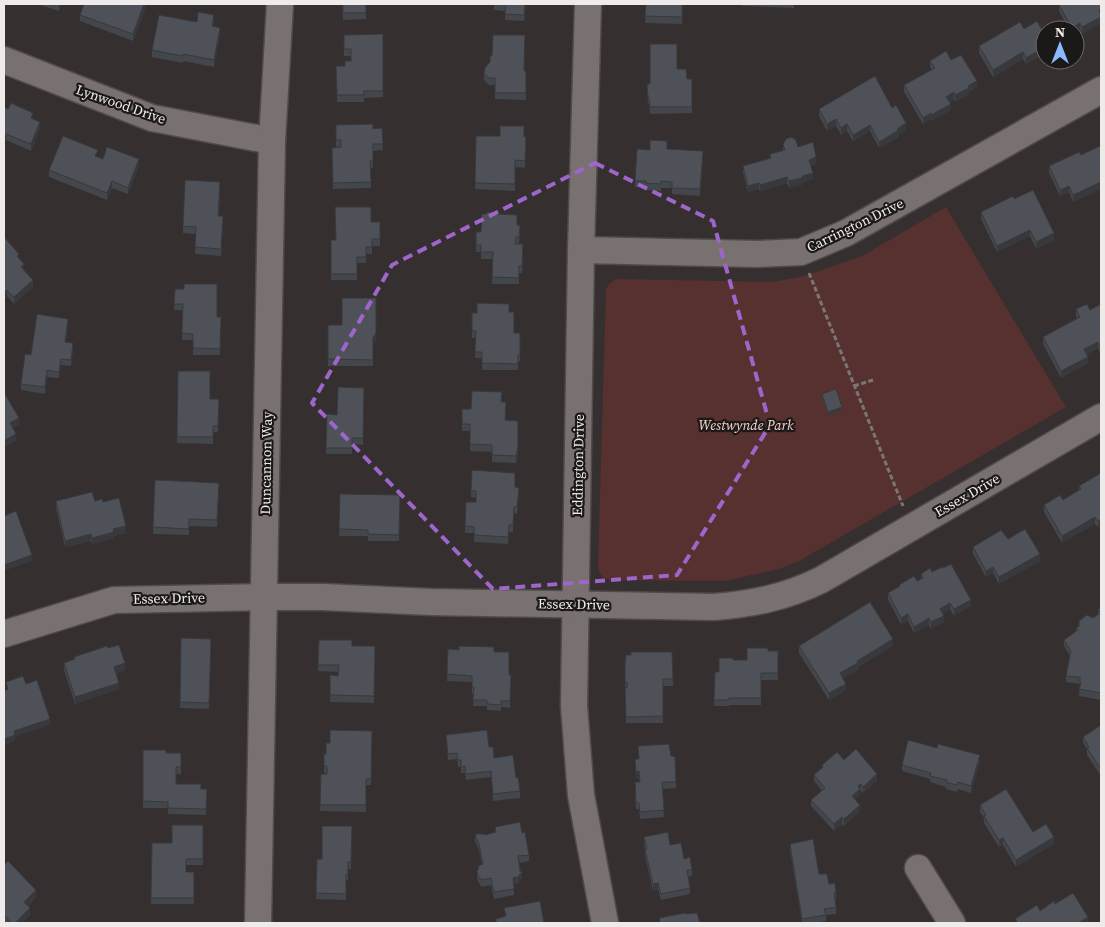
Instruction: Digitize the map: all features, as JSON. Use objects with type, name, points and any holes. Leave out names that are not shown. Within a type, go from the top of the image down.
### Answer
[{"type":"street","name":"Duncannon Way","points":[[258,923],[272,141],[280,4]]},
{"type":"street","name":"Eddington Drive","points":[[588,4],[574,706],[581,796],[605,923]]},
{"type":"street","name":"Lynwood Drive","points":[[4,60],[152,118],[272,141]]},
{"type":"street","name":"Carrington Drive","points":[[582,250],[757,254],[801,252],[854,228],[1101,90]]},
{"type":"street","name":"Essex Drive","points":[[4,634],[114,600],[323,597],[431,602],[714,607],[774,598],[802,589],[821,580],[1101,417]]},
{"type":"street","points":[[918,868],[952,923]]},
{"type":"path","points":[[801,252],[911,527]]},
{"type":"path","points":[[854,386],[873,380]]},
{"type":"highlighted area","points":[[595,163],[713,221],[770,425],[677,575],[493,589],[312,403],[392,265]]},
{"type":"green space","name":"Westwynde Park","points":[[946,207],[1066,407],[799,561],[779,569],[725,581],[613,580],[604,578],[599,572],[598,566],[606,289],[609,284],[616,279],[772,282],[805,276],[862,256]]},
{"type":"building","points":[[84,4],[144,4],[133,34],[80,15]]},
{"type":"building","points":[[343,4],[366,4],[366,13],[343,13]]},
{"type":"building","points":[[506,4],[525,4],[524,15],[505,14]]},
{"type":"building","points":[[646,4],[682,4],[682,17],[645,16]]},
{"type":"building","points":[[1101,4],[1099,10],[1101,17],[1085,25],[1085,20],[1067,20],[1059,5]]},
{"type":"building","points":[[198,12],[214,15],[212,26],[220,28],[214,60],[152,50],[159,15],[197,22]]},
{"type":"building","points":[[1020,22],[1024,29],[1035,22],[1035,53],[1026,58],[1023,52],[993,70],[979,46]]},
{"type":"building","points":[[383,34],[383,91],[364,91],[364,95],[337,95],[336,66],[345,66],[345,61],[351,61],[351,49],[344,49],[344,35]]},
{"type":"building","points":[[493,35],[525,35],[524,71],[526,71],[526,93],[495,93],[495,78],[489,78],[484,74],[485,68],[490,62],[490,56],[492,56]]},
{"type":"building","points":[[650,44],[677,44],[677,69],[686,69],[687,79],[692,79],[692,107],[650,107],[647,84],[650,84]]},
{"type":"building","points":[[946,51],[951,60],[961,55],[977,81],[968,86],[969,88],[955,95],[954,92],[946,97],[951,104],[923,118],[904,85],[935,68],[930,61]]},
{"type":"building","points":[[875,76],[892,108],[896,105],[906,123],[897,129],[899,130],[879,142],[870,125],[853,135],[847,124],[841,128],[836,119],[827,124],[819,109]]},
{"type":"building","points":[[11,103],[33,113],[31,118],[40,122],[31,144],[6,134],[4,138],[4,107],[8,109]]},
{"type":"building","points":[[373,124],[373,129],[382,128],[383,144],[373,144],[373,161],[370,161],[371,182],[333,183],[332,148],[341,147],[341,140],[336,140],[336,125]]},
{"type":"building","points":[[500,126],[524,126],[524,137],[526,137],[525,161],[515,160],[515,184],[475,183],[476,136],[500,136]]},
{"type":"building","points":[[63,136],[98,150],[95,156],[103,159],[107,147],[139,159],[128,188],[112,181],[107,193],[49,170]]},
{"type":"building","points":[[791,137],[796,140],[798,147],[813,142],[816,157],[809,160],[813,173],[789,181],[787,177],[760,185],[759,183],[748,186],[743,166],[771,158],[770,154],[785,150],[783,144],[786,139]]},
{"type":"building","points":[[650,140],[667,141],[667,149],[703,151],[700,189],[672,188],[672,182],[661,181],[661,184],[635,181],[637,149],[650,150]]},
{"type":"building","points":[[1100,146],[1101,182],[1073,195],[1069,186],[1060,190],[1049,166],[1079,152],[1081,155]]},
{"type":"building","points":[[185,180],[220,182],[218,216],[223,216],[221,249],[195,247],[196,227],[183,226]]},
{"type":"building","points":[[1033,190],[1054,233],[1036,242],[1030,230],[997,246],[981,212],[1013,196],[1014,199]]},
{"type":"building","points":[[335,207],[371,207],[371,222],[380,222],[380,239],[372,239],[372,247],[366,247],[366,257],[357,257],[357,274],[331,274],[331,240],[336,240]]},
{"type":"building","points":[[487,212],[517,215],[517,225],[520,226],[519,237],[516,237],[515,244],[523,244],[522,266],[519,266],[519,278],[492,277],[493,252],[481,252],[481,245],[476,245],[476,232],[481,232],[482,214],[487,214]]},
{"type":"building","points":[[4,237],[19,254],[17,256],[24,264],[21,267],[33,280],[14,297],[7,290],[4,292]]},
{"type":"building","points":[[184,284],[217,284],[217,317],[221,317],[220,349],[193,348],[193,334],[182,333],[183,304],[174,304],[175,289],[184,289]]},
{"type":"building","points":[[342,298],[376,298],[376,333],[373,338],[373,360],[328,359],[328,325],[342,325]]},
{"type":"building","points":[[477,303],[509,304],[509,312],[514,312],[514,333],[520,333],[518,364],[482,363],[482,352],[475,352],[476,331],[472,331],[472,313],[477,313]]},
{"type":"building","points":[[1087,304],[1090,310],[1101,304],[1101,346],[1098,342],[1084,349],[1088,357],[1061,371],[1043,337],[1080,317],[1076,309]]},
{"type":"building","points":[[37,314],[68,319],[65,342],[73,343],[71,360],[61,359],[59,372],[47,370],[45,387],[21,384],[25,354],[31,355]]},
{"type":"building","points":[[178,371],[210,371],[210,399],[219,399],[218,426],[213,426],[213,437],[177,437]]},
{"type":"building","points":[[338,387],[364,388],[363,438],[352,438],[352,448],[326,448],[327,414],[337,415]]},
{"type":"building","points":[[836,389],[842,407],[828,412],[822,394]]},
{"type":"building","points":[[472,391],[502,392],[501,402],[506,402],[505,420],[518,421],[516,456],[492,455],[492,445],[470,444],[470,424],[462,424],[462,409],[471,409]]},
{"type":"building","points":[[4,395],[19,418],[10,423],[16,434],[4,441]]},
{"type":"building","points":[[472,470],[515,473],[515,487],[519,488],[517,507],[514,507],[513,525],[509,525],[508,537],[474,535],[474,527],[465,526],[466,502],[476,502],[476,491],[471,491]]},
{"type":"building","points":[[1101,473],[1101,519],[1098,521],[1095,517],[1062,536],[1044,505],[1060,495],[1063,500],[1081,489],[1079,486]]},
{"type":"building","points":[[155,480],[219,483],[217,520],[189,519],[189,529],[153,527]]},
{"type":"building","points":[[92,492],[95,501],[102,499],[103,502],[119,498],[126,526],[113,529],[114,532],[92,538],[91,534],[65,541],[56,501]]},
{"type":"building","points":[[340,494],[400,495],[399,535],[368,534],[368,530],[339,529]]},
{"type":"building","points":[[16,511],[32,555],[4,565],[4,516]]},
{"type":"building","points":[[1025,529],[1040,554],[999,577],[993,567],[986,571],[973,547],[1001,530],[1008,539]]},
{"type":"building","points":[[951,564],[971,600],[954,609],[950,603],[940,609],[944,616],[931,622],[929,618],[914,627],[908,614],[901,618],[888,593],[914,576],[917,581],[923,578],[921,574],[930,568],[932,572]]},
{"type":"building","points":[[870,602],[893,639],[840,673],[846,684],[829,693],[799,646]]},
{"type":"building","points":[[1101,613],[1101,693],[1079,689],[1080,677],[1066,676],[1071,651],[1064,640],[1078,630],[1076,628],[1079,626],[1079,621],[1087,615],[1093,618]]},
{"type":"building","points":[[181,638],[211,639],[209,703],[180,702]]},
{"type":"building","points":[[319,640],[352,640],[352,646],[375,646],[374,696],[330,695],[330,675],[338,676],[339,665],[318,665]]},
{"type":"building","points":[[119,645],[125,663],[114,667],[119,683],[75,697],[64,663],[75,659],[74,657],[107,646],[108,648]]},
{"type":"building","points":[[459,646],[494,647],[494,652],[509,652],[509,675],[511,675],[510,701],[501,701],[501,705],[487,704],[487,700],[473,700],[474,687],[472,687],[472,676],[447,674],[448,649],[459,650]]},
{"type":"building","points":[[747,648],[768,648],[768,651],[778,651],[778,673],[761,673],[761,698],[714,700],[715,672],[719,672],[719,658],[747,660]]},
{"type":"building","points":[[631,652],[672,652],[673,679],[663,679],[663,716],[626,717],[625,688],[627,688],[627,682],[625,682],[625,664],[626,655],[631,655]]},
{"type":"building","points":[[23,676],[26,684],[37,680],[50,719],[14,731],[15,735],[4,739],[4,691],[8,689],[6,682]]},
{"type":"building","points":[[1101,725],[1101,769],[1087,748],[1089,747],[1083,737]]},
{"type":"building","points":[[330,730],[372,731],[371,779],[366,779],[366,805],[320,805],[321,774],[327,774],[327,766],[324,766],[324,754],[326,754],[326,743],[330,743]]},
{"type":"building","points":[[487,730],[489,747],[493,747],[494,758],[513,755],[520,791],[493,794],[491,771],[466,774],[465,766],[461,767],[461,760],[458,760],[457,753],[448,754],[446,735]]},
{"type":"building","points":[[908,740],[937,748],[938,744],[980,755],[971,786],[958,782],[957,785],[946,782],[947,780],[930,776],[931,773],[902,765]]},
{"type":"building","points":[[669,744],[671,756],[675,757],[676,782],[662,782],[664,810],[640,812],[639,803],[636,803],[635,782],[640,782],[639,771],[636,772],[635,759],[639,759],[638,746]]},
{"type":"building","points":[[856,749],[877,774],[863,787],[861,784],[858,786],[860,789],[852,796],[860,805],[844,819],[842,817],[834,824],[811,800],[825,788],[814,775],[837,752],[844,760]]},
{"type":"building","points":[[143,750],[166,750],[166,753],[181,753],[181,767],[176,767],[176,784],[201,784],[201,789],[207,789],[206,809],[168,808],[168,802],[143,801]]},
{"type":"building","points":[[1006,789],[1033,832],[1046,824],[1054,837],[1016,860],[1003,838],[999,840],[984,816],[986,815],[980,805]]},
{"type":"building","points":[[520,822],[522,833],[525,832],[529,855],[518,856],[520,871],[522,872],[517,878],[513,878],[514,889],[494,892],[491,878],[481,880],[478,876],[478,866],[483,864],[475,834],[485,835],[496,832],[495,827]]},
{"type":"building","points":[[172,825],[203,825],[203,859],[186,859],[186,872],[194,872],[194,898],[151,898],[152,843],[172,843]]},
{"type":"building","points":[[322,826],[352,826],[351,862],[348,862],[348,874],[346,874],[346,894],[316,893],[317,859],[322,859]]},
{"type":"building","points":[[668,832],[670,845],[681,843],[684,859],[690,857],[692,870],[687,870],[690,888],[661,894],[658,883],[653,884],[644,837]]},
{"type":"building","points":[[813,839],[819,874],[827,874],[829,884],[835,883],[836,907],[824,909],[826,915],[802,919],[790,844]]},
{"type":"building","points":[[8,861],[36,890],[24,902],[30,908],[15,923],[12,923],[4,915],[4,865]]},
{"type":"building","points":[[1073,893],[1088,917],[1081,923],[1018,923],[1015,919],[1037,905],[1040,911],[1054,901],[1055,904]]},
{"type":"building","points":[[540,901],[544,923],[496,923],[496,919],[506,916],[504,908]]},
{"type":"building","points":[[685,913],[697,913],[700,923],[660,923],[659,918]]}]
